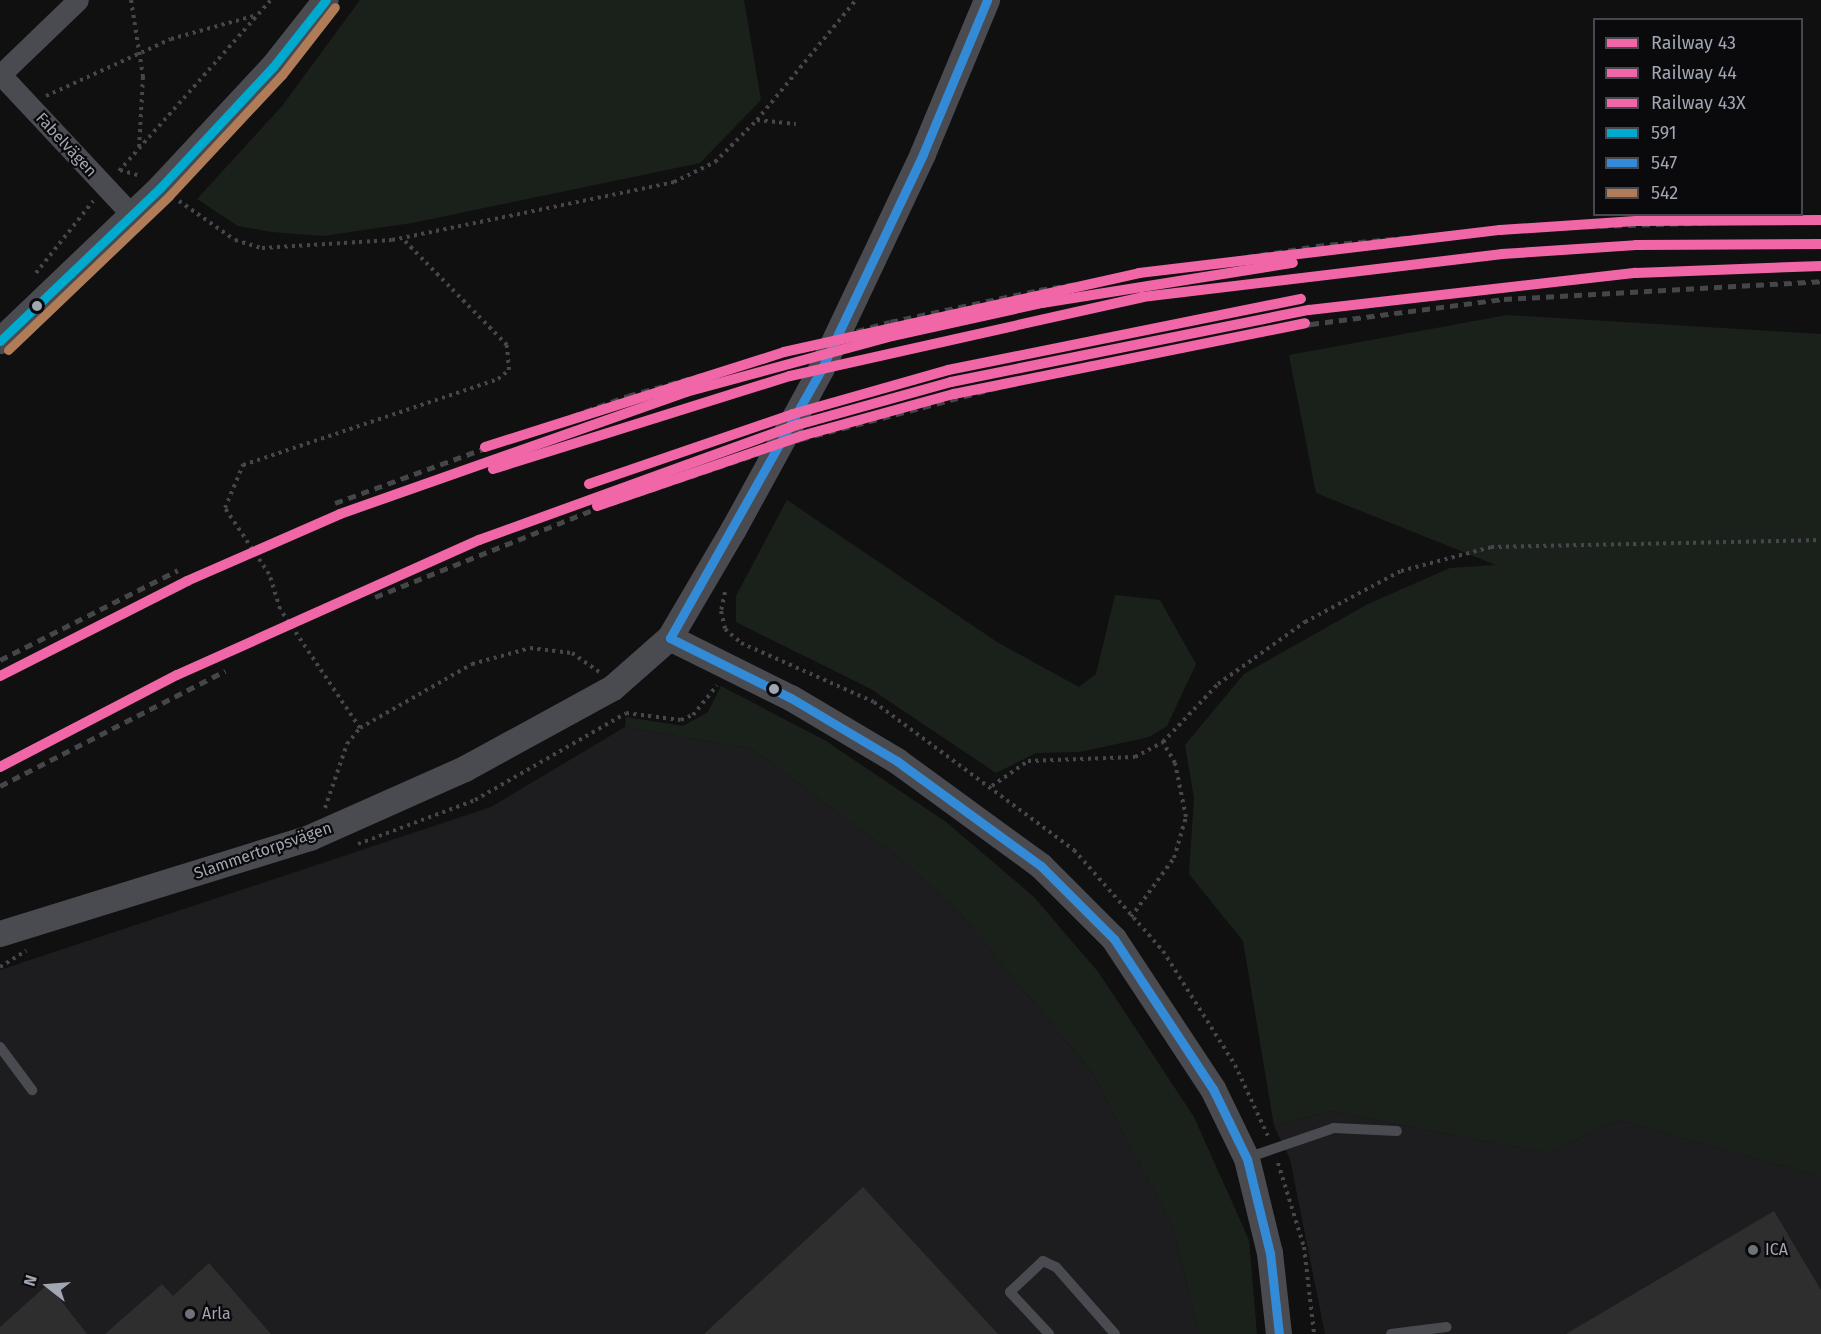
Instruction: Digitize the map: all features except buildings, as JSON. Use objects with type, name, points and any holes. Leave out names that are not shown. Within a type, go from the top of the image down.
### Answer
[{"type":"street","points":[[0,75],[78,0]]},
{"type":"street","points":[[0,341],[160,188],[273,67],[326,0]]},
{"type":"street","name":"Slammertorpsvägen","points":[[0,934],[310,838],[465,769],[613,688],[670,638],[734,529],[822,368],[923,154],[987,0]]},
{"type":"street","name":"Fabelvägen","points":[[0,75],[132,215]]},
{"type":"street","points":[[670,638],[791,698],[897,761],[1041,866],[1114,939],[1213,1089],[1246,1159],[1270,1253],[1279,1334]]},
{"type":"lane","points":[[0,1047],[32,1090]]},
{"type":"lane","points":[[1246,1159],[1334,1128],[1397,1131]]},
{"type":"lane","points":[[1049,1334],[1010,1292],[1043,1261],[1056,1267],[1115,1334]]},
{"type":"lane","points":[[1391,1334],[1447,1327]]},
{"type":"path","points":[[131,0],[140,55],[139,150]]},
{"type":"path","points":[[29,282],[105,186],[271,0]]},
{"type":"path","points":[[160,188],[235,240],[262,249],[402,238],[674,182],[715,162],[757,120],[856,0]]},
{"type":"path","points":[[32,108],[50,94],[171,39],[259,15]]},
{"type":"path","points":[[757,120],[796,124]]},
{"type":"path","points":[[360,728],[280,609],[269,574],[225,508],[243,465],[498,379],[509,370],[507,345],[402,238]]},
{"type":"path","points":[[726,587],[721,611],[725,629],[741,643],[874,702],[992,786],[1028,761],[1135,756],[1163,742],[1218,684],[1305,622],[1401,571],[1491,547],[1821,540]]},
{"type":"path","points":[[310,838],[347,744],[360,728],[472,664],[530,648],[572,653],[613,688]]},
{"type":"path","points":[[1114,939],[1174,858],[1186,817],[1175,764],[1163,742]]},
{"type":"shaded area","points":[[360,0],[744,0],[761,100],[700,163],[412,223],[323,236],[272,232],[238,226],[197,199],[282,106]]},
{"type":"shaded area","points":[[1507,315],[1821,334],[1821,1177],[1619,1120],[1547,1153],[1330,1111],[1274,1126],[1243,941],[1189,874],[1194,798],[1185,745],[1244,674],[1368,604],[1450,568],[1496,565],[1316,493],[1289,355]]},
{"type":"shaded area","points":[[787,500],[997,642],[1079,687],[1096,674],[1115,595],[1160,600],[1196,664],[1167,726],[1149,737],[1080,752],[1036,753],[996,773],[871,689],[736,622],[736,596]]},
{"type":"shaded area","points":[[721,686],[826,741],[946,822],[1033,896],[1099,973],[1194,1117],[1249,1240],[1257,1334],[1199,1334],[1174,1230],[1092,1072],[957,910],[897,856],[752,749],[625,727],[626,717],[683,726],[708,712]]},
{"type":"shaded area","points":[[625,727],[752,749],[897,856],[957,910],[1092,1072],[1174,1230],[1199,1334],[0,1334],[0,970],[491,807]]},
{"type":"shaded area","points":[[1330,1111],[1547,1153],[1619,1120],[1821,1177],[1821,1334],[1325,1334],[1290,1159],[1274,1126]]},
{"type":"railway","points":[[335,503],[628,396],[890,322],[1039,290],[1316,246],[1502,229],[1821,219]]},
{"type":"railway","points":[[375,597],[597,508],[801,439],[1087,364],[1311,324],[1504,299],[1821,281]]},
{"type":"railway","points":[[0,660],[178,570]]},
{"type":"railway","points":[[0,786],[225,671]]},
{"type":"rail line","name":"43X","points":[[485,447],[784,352],[1139,273],[1500,230],[1636,221],[1821,220]]},
{"type":"rail line","name":"44","points":[[493,469],[790,376],[1142,297],[1502,254],[1636,245],[1821,244]]},
{"type":"rail line","name":"43","points":[[0,676],[187,581],[340,514],[686,392],[892,336],[1042,303],[1293,263]]},
{"type":"rail line","name":"43","points":[[0,767],[177,675],[479,540],[797,425],[951,382],[1309,310],[1636,273],[1821,266]]},
{"type":"rail line","name":"43X","points":[[589,484],[793,414],[948,370],[1301,299]]},
{"type":"rail line","name":"44","points":[[597,506],[801,436],[954,394],[1305,323]]},
{"type":"transit line","name":"591","points":[[0,341],[160,188],[273,67],[326,0]]},
{"type":"transit line","name":"547","points":[[670,638],[822,368],[923,154],[987,0]]},
{"type":"transit line","name":"542","points":[[8,350],[169,196],[282,75],[335,7]]},
{"type":"transit line","name":"547","points":[[670,638],[791,698],[897,761],[1041,866],[1114,939],[1213,1089],[1247,1159],[1270,1253],[1279,1334]]},
{"type":"place","name":"ICA","points":[[1753,1250]]},
{"type":"place","name":"Arla","points":[[190,1314]]}]
